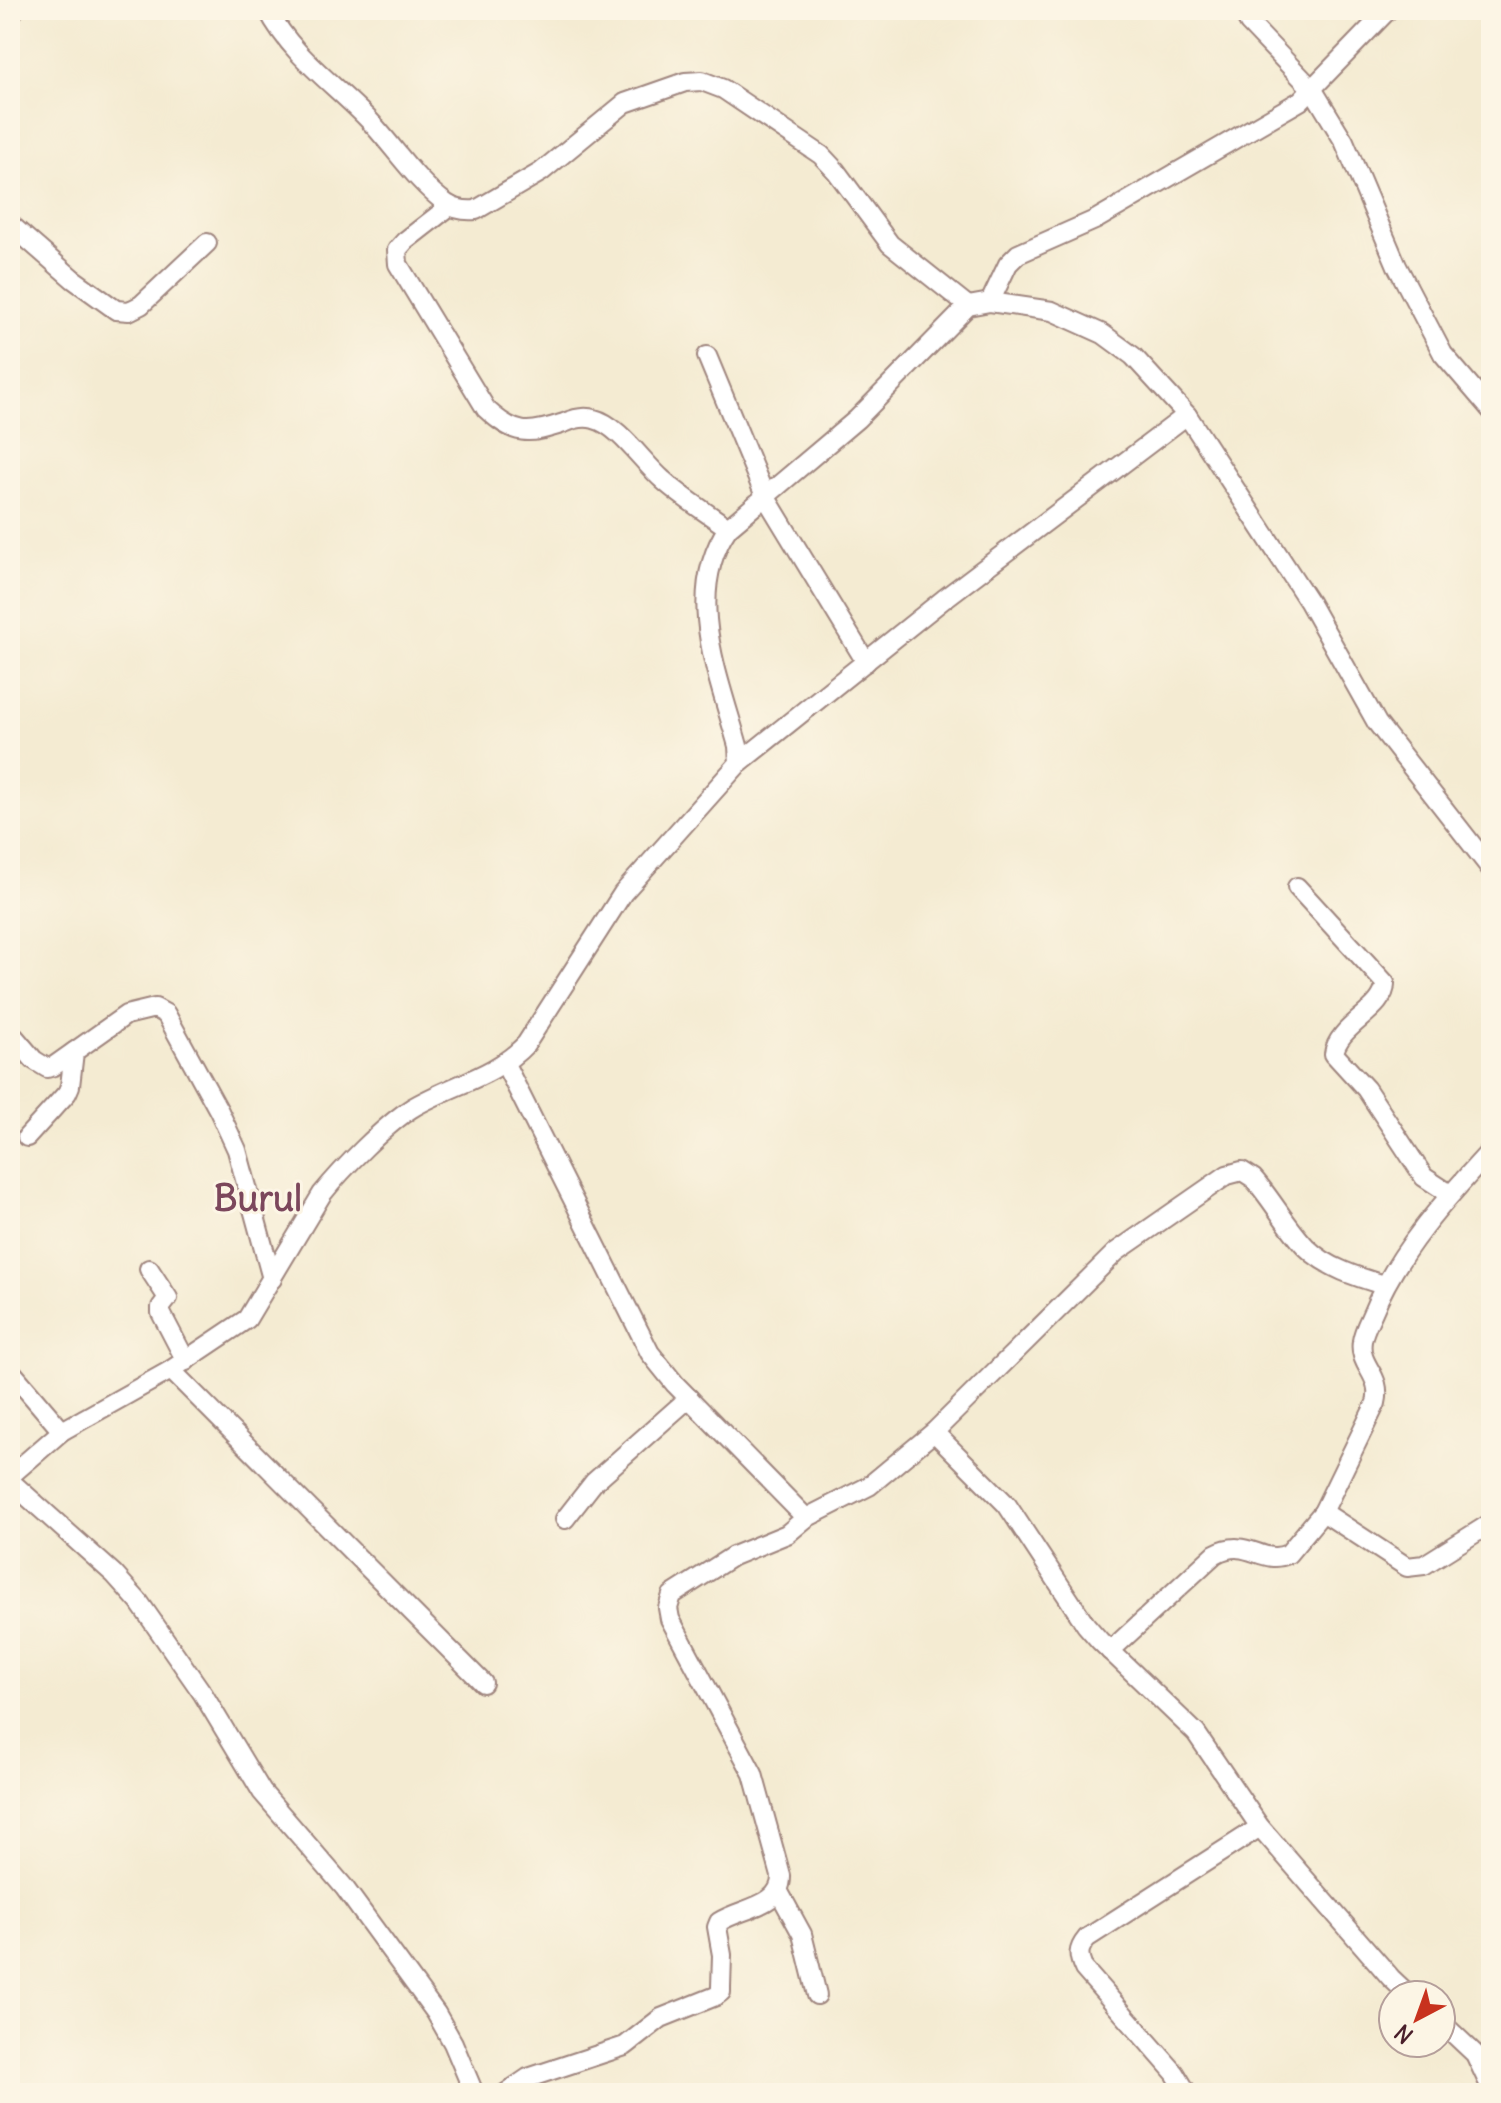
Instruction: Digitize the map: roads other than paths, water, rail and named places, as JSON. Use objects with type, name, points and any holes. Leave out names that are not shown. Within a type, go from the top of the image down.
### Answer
[{"type":"street","points":[[268,10],[296,51],[369,120],[416,176],[450,206],[464,211],[476,210],[541,172],[625,103],[685,82],[702,81],[723,89],[821,155],[890,244],[968,306]]},
{"type":"street","points":[[1242,10],[1249,23],[1313,90],[1344,141],[1397,266],[1443,354],[1491,410]]},
{"type":"street","points":[[990,302],[1008,264],[1018,254],[1095,220],[1300,101],[1388,10]]},
{"type":"street","points":[[450,206],[405,241],[397,250],[398,264],[486,409],[501,424],[516,431],[536,432],[575,419],[592,418],[608,425],[662,480],[728,528]]},
{"type":"street","points":[[10,224],[73,279],[116,310],[129,311],[141,305],[207,243]]},
{"type":"street","points":[[739,763],[738,746],[705,616],[708,585],[719,541],[728,528],[857,419],[968,306],[990,302],[1052,311],[1103,334],[1133,356],[1187,415],[1309,602],[1377,723],[1491,869]]},
{"type":"street","points":[[707,356],[765,496],[866,662]]},
{"type":"street","points":[[474,2093],[453,2043],[436,2013],[344,1887],[262,1792],[203,1694],[139,1602],[114,1574],[10,1479],[62,1431],[179,1366],[247,1319],[322,1194],[334,1180],[415,1106],[505,1064],[526,1044],[623,893],[739,763],[1187,415]]},
{"type":"street","points":[[1297,887],[1385,983],[1383,996],[1337,1041],[1334,1054],[1366,1089],[1424,1177],[1450,1194]]},
{"type":"street","points":[[10,1032],[34,1060],[47,1068],[126,1015],[155,1008],[166,1014],[237,1150],[272,1279]]},
{"type":"street","points":[[27,1137],[70,1086],[74,1052]]},
{"type":"street","points":[[505,1064],[650,1353],[660,1368],[806,1518]]},
{"type":"street","points":[[1110,1651],[1215,1554],[1227,1547],[1239,1547],[1280,1558],[1288,1554],[1323,1512],[1376,1403],[1379,1391],[1377,1382],[1362,1359],[1362,1340],[1384,1285],[1450,1194],[1491,1150]]},
{"type":"street","points":[[817,1995],[802,1934],[779,1892],[781,1876],[753,1774],[670,1619],[668,1608],[672,1595],[733,1556],[787,1534],[806,1518],[869,1486],[934,1432],[1116,1252],[1227,1175],[1242,1171],[1253,1178],[1319,1258],[1342,1271],[1384,1285]]},
{"type":"street","points":[[149,1269],[168,1298],[161,1307],[161,1313],[179,1366],[483,1683]]},
{"type":"street","points":[[10,1370],[62,1431]]},
{"type":"street","points":[[565,1519],[594,1482],[689,1398]]},
{"type":"street","points":[[934,1432],[1007,1505],[1086,1625],[1196,1733],[1260,1827],[1395,1979]]},
{"type":"street","points":[[1323,1512],[1407,1567],[1424,1565],[1491,1523]]},
{"type":"street","points":[[1187,2093],[1175,2073],[1084,1969],[1078,1957],[1079,1947],[1087,1938],[1260,1827]]},
{"type":"street","points":[[506,2093],[528,2078],[625,2046],[661,2018],[716,1996],[721,1992],[719,1922],[769,1900],[779,1892]]},
{"type":"street","points":[[1457,2037],[1475,2054],[1491,2088]]},
{"type":"district","name":"Burul","points":[[258,1198]]}]
